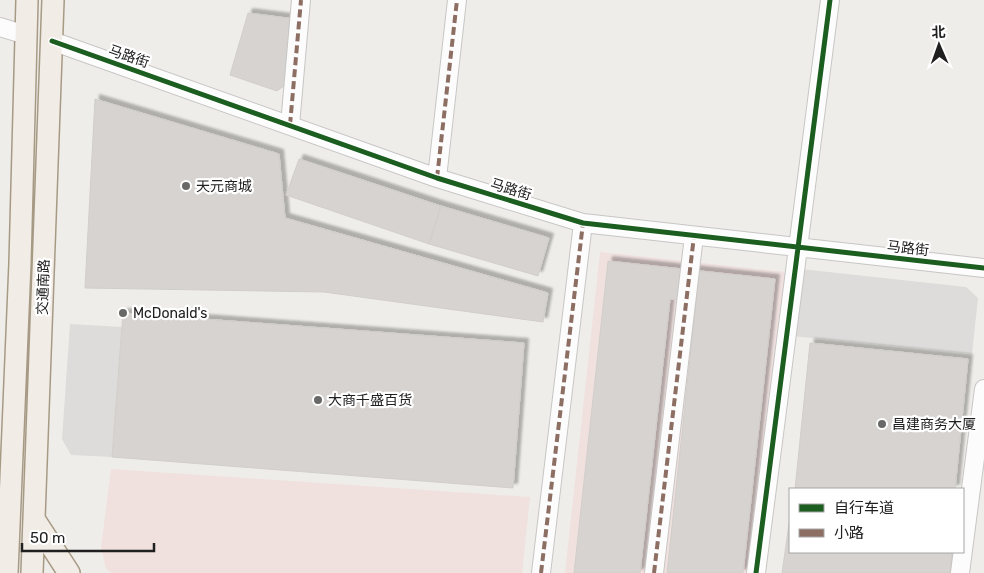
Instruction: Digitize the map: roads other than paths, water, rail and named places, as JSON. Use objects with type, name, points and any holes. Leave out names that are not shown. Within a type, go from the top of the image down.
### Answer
[{"type":"main road","name":"交通南路","points":[[7,573],[20,263],[27,0]]},
{"type":"main road","name":"交通南路","points":[[32,573],[53,0]]},
{"type":"main road","points":[[0,540],[10,518]]},
{"type":"main road","points":[[34,519],[69,573]]},
{"type":"street","points":[[290,125],[301,0]]},
{"type":"street","points":[[438,178],[456,0]]},
{"type":"street","points":[[756,573],[830,0]]},
{"type":"street","points":[[0,27],[26,35]]},
{"type":"street","name":"马路街","points":[[52,41],[438,178],[583,224],[984,268]]},
{"type":"street","points":[[541,573],[583,224]]},
{"type":"street","points":[[654,573],[694,236]]},
{"type":"street","points":[[964,542],[984,389]]},
{"type":"street","points":[[960,573],[963,553]]},
{"type":"place","name":"天元商城","points":[[186,186]]},
{"type":"place","name":"McDonald's","points":[[123,313]]},
{"type":"place","name":"大商千盛百货","points":[[318,400]]},
{"type":"place","name":"昌建商务大厦","points":[[882,424]]}]
